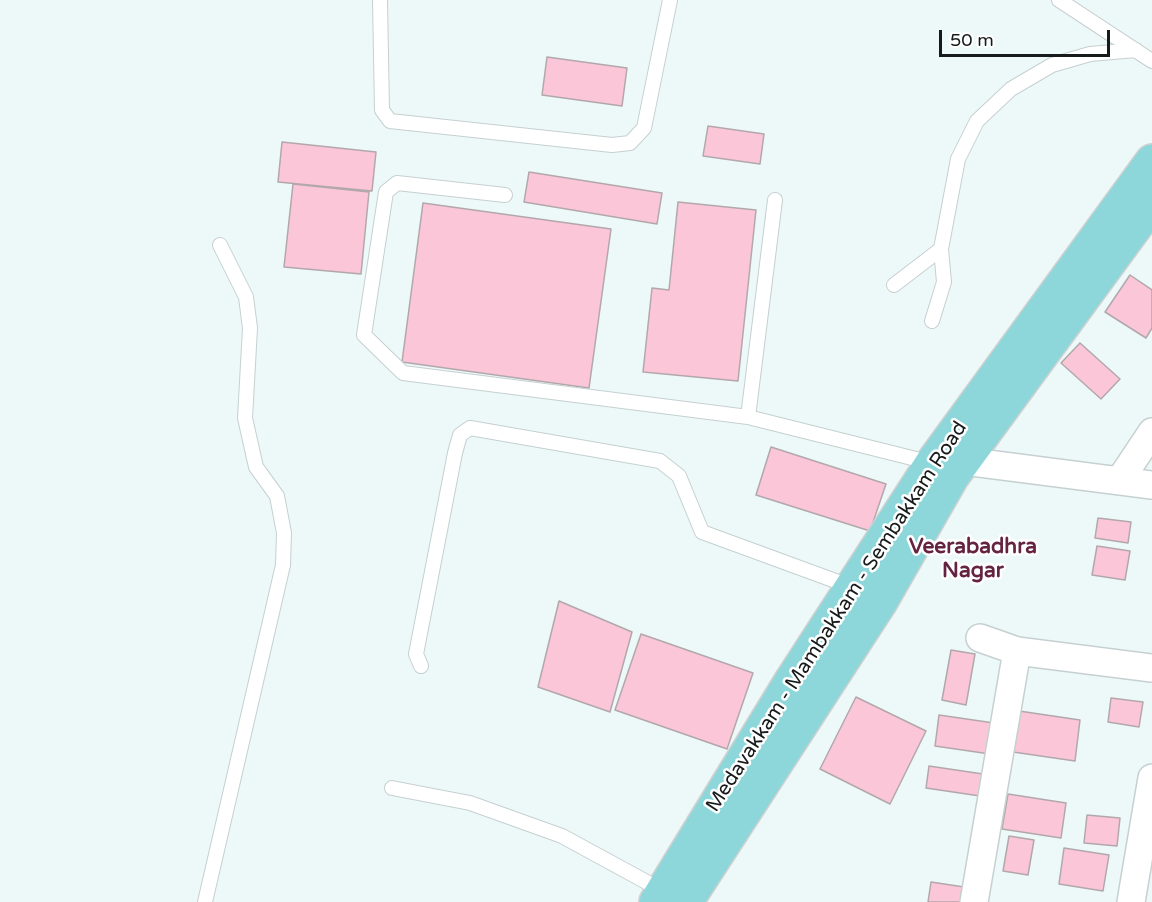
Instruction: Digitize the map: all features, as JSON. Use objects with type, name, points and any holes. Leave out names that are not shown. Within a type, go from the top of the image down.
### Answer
[{"type":"main road","name":"Medavakkam - Mambakkam - Sembakkam Road","points":[[668,898],[852,587],[1152,161]]},
{"type":"main road","name":"Medavakkam - Mambakkam - Sembakkam Road","points":[[668,898],[880,603],[945,458],[1152,204]]},
{"type":"street","points":[[1120,480],[1152,432]]},
{"type":"street","points":[[945,458],[1152,485]]},
{"type":"street","points":[[980,638],[1017,651],[1152,668]]},
{"type":"street","points":[[974,902],[1017,651]]},
{"type":"street","points":[[1131,902],[1152,778]]},
{"type":"lane","points":[[380,0],[382,110],[390,121],[612,145],[630,143],[644,128],[670,0]]},
{"type":"lane","points":[[1059,0],[1152,61]]},
{"type":"lane","points":[[932,321],[944,282],[941,249],[958,159],[977,121],[1011,89],[1052,65],[1090,54],[1136,50]]},
{"type":"lane","points":[[505,195],[397,183],[386,192],[364,335],[403,374],[748,417],[945,458]]},
{"type":"lane","points":[[748,417],[775,200]]},
{"type":"lane","points":[[205,902],[283,565],[284,533],[277,496],[256,468],[245,418],[250,328],[246,297],[220,245]]},
{"type":"lane","points":[[894,285],[941,249]]},
{"type":"lane","points":[[421,666],[416,654],[455,453],[460,435],[470,428],[660,461],[679,476],[702,532],[852,587]]},
{"type":"lane","points":[[392,788],[470,803],[562,836],[668,898]]},
{"type":"building","points":[[547,57],[627,68],[622,106],[542,95]]},
{"type":"building","points":[[708,126],[764,134],[760,164],[703,156]]},
{"type":"building","points":[[282,142],[376,152],[372,191],[278,182]]},
{"type":"building","points":[[529,172],[662,193],[657,224],[524,202]]},
{"type":"building","points":[[293,184],[369,192],[361,274],[284,267]]},
{"type":"building","points":[[678,202],[756,210],[738,381],[643,372],[652,288],[669,290]]},
{"type":"building","points":[[423,203],[611,229],[589,388],[402,362]]},
{"type":"building","points":[[1130,275],[1152,290],[1152,328],[1146,338],[1105,312]]},
{"type":"building","points":[[1080,343],[1120,379],[1101,399],[1061,363]]},
{"type":"building","points":[[771,447],[886,484],[870,531],[756,495]]},
{"type":"building","points":[[1098,518],[1131,522],[1128,543],[1095,538]]},
{"type":"building","points":[[1097,546],[1130,551],[1125,580],[1092,575]]},
{"type":"building","points":[[559,601],[632,632],[610,712],[538,687]]},
{"type":"building","points":[[641,634],[753,673],[727,749],[615,710]]},
{"type":"building","points":[[951,650],[975,654],[966,705],[942,700]]},
{"type":"building","points":[[856,697],[926,731],[890,804],[820,769]]},
{"type":"building","points":[[1111,698],[1143,702],[1139,727],[1108,722]]},
{"type":"building","points":[[1019,711],[1080,720],[1075,761],[1013,752]]},
{"type":"building","points":[[939,715],[994,723],[990,754],[935,746]]},
{"type":"building","points":[[929,766],[983,774],[980,796],[926,788]]},
{"type":"building","points":[[1008,794],[1066,803],[1061,838],[1002,829]]},
{"type":"building","points":[[1087,815],[1120,818],[1117,846],[1084,843]]},
{"type":"building","points":[[1009,836],[1034,840],[1028,875],[1003,871]]},
{"type":"building","points":[[1064,848],[1109,855],[1103,891],[1059,884]]},
{"type":"building","points":[[931,882],[964,887],[961,902],[928,902]]},
{"type":"district","name":"Veerabadhra Nagar","points":[[973,559]]}]
